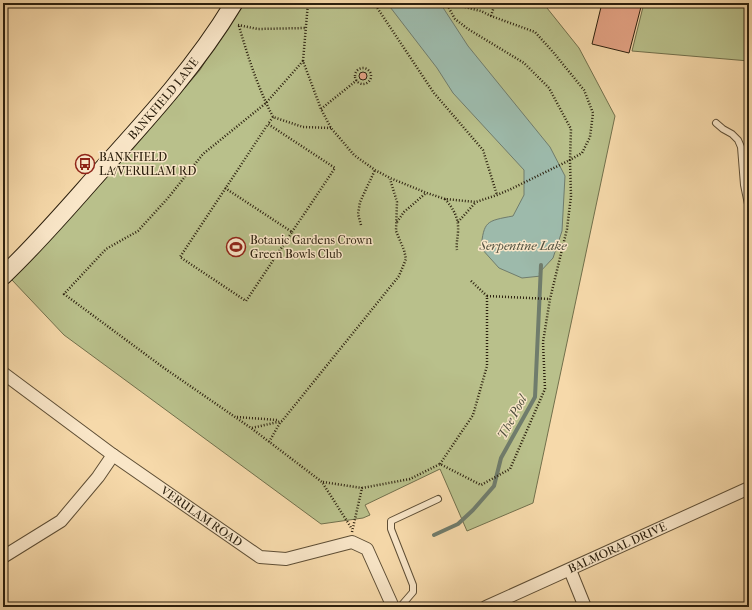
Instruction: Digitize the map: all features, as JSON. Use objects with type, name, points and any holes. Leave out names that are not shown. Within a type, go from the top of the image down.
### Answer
[{"type":"main road","name":"BANKFIELD LANE","points":[[3,276],[72,204],[170,91],[218,28],[234,3]]},
{"type":"street","name":"VERULAM ROAD","points":[[3,373],[113,455],[260,557],[286,559],[352,542]]},
{"type":"street","points":[[3,557],[61,521],[98,478],[113,455]]},
{"type":"street","name":"BALMORAL DRIVE","points":[[486,607],[749,488]]},
{"type":"street","points":[[352,542],[367,549],[393,607]]},
{"type":"street","points":[[570,570],[585,607]]},
{"type":"lane","points":[[716,122],[738,140],[741,147],[744,185],[749,209]]},
{"type":"lane","points":[[400,607],[413,592],[413,585],[391,529],[391,521],[438,499]]},
{"type":"path","points":[[308,3],[303,61],[321,109],[331,128],[354,155],[375,170],[426,193],[445,199],[476,202],[497,195],[559,166],[582,153],[590,137],[593,113],[584,90],[553,52],[535,32],[481,11],[447,3]]},
{"type":"path","points":[[374,3],[434,93],[483,150],[497,195]]},
{"type":"path","points":[[440,464],[481,485],[510,469],[545,389],[543,342],[550,299],[567,229],[571,196],[571,129],[548,88],[524,63],[468,29],[455,19],[447,3]]},
{"type":"path","points":[[491,16],[495,3]]},
{"type":"path","points":[[305,28],[258,30],[239,26],[266,104],[273,117],[303,127],[331,128]]},
{"type":"path","points":[[303,61],[266,104],[203,154],[168,198],[138,231],[106,249],[64,294],[164,368],[252,428],[322,482],[352,529]]},
{"type":"path","points":[[363,68],[370,72],[370,80],[367,82],[363,84],[357,80],[355,76],[356,72],[359,70],[363,68]]},
{"type":"path","points":[[321,109],[357,80]]},
{"type":"path","points":[[268,124],[335,168],[246,301],[180,256],[225,188],[268,124],[273,117]]},
{"type":"path","points":[[361,225],[358,214],[360,202],[375,170]]},
{"type":"path","points":[[269,442],[282,420],[399,276],[406,259],[396,231],[397,202],[390,178]]},
{"type":"path","points":[[225,188],[292,232]]},
{"type":"path","points":[[397,222],[404,212],[426,193]]},
{"type":"path","points":[[445,199],[454,210],[457,222],[457,250]]},
{"type":"path","points":[[457,222],[476,202]]},
{"type":"path","points":[[470,280],[487,296],[550,299]]},
{"type":"path","points":[[322,482],[362,488],[410,479],[440,464],[473,415],[487,366],[487,296]]},
{"type":"path","points":[[236,417],[282,420]]},
{"type":"path","points":[[252,428],[282,420]]},
{"type":"path","points":[[352,542],[352,529],[362,488]]},
{"type":"green space","points":[[242,3],[543,3],[579,48],[615,116],[533,503],[467,531],[440,469],[365,505],[370,515],[363,518],[321,524],[64,335],[12,280],[132,150],[200,70]]},
{"type":"green space","points":[[644,3],[749,3],[749,61],[632,51]]},
{"type":"water","name":"Serpentine Lake","points":[[387,3],[440,3],[468,46],[550,147],[565,176],[562,231],[553,258],[539,273],[541,276],[522,278],[499,268],[481,248],[483,232],[488,224],[497,219],[513,216],[524,195],[524,170],[453,93],[437,68]]},
{"type":"building","points":[[602,3],[642,3],[629,53],[592,44]]},
{"type":"building","points":[[363,72],[366,73],[366,79],[363,80],[360,79],[359,76],[360,73]]},
{"type":"waterway","name":"The Pool","points":[[434,535],[458,524],[473,510],[494,486],[501,458],[535,397],[541,265]]},
{"type":"place","name":"BANKFIELD LA/VERULAM RD","points":[[85,164]]},
{"type":"place","name":"Botanic Gardens Crown Green Bowls Club","points":[[236,247]]}]
